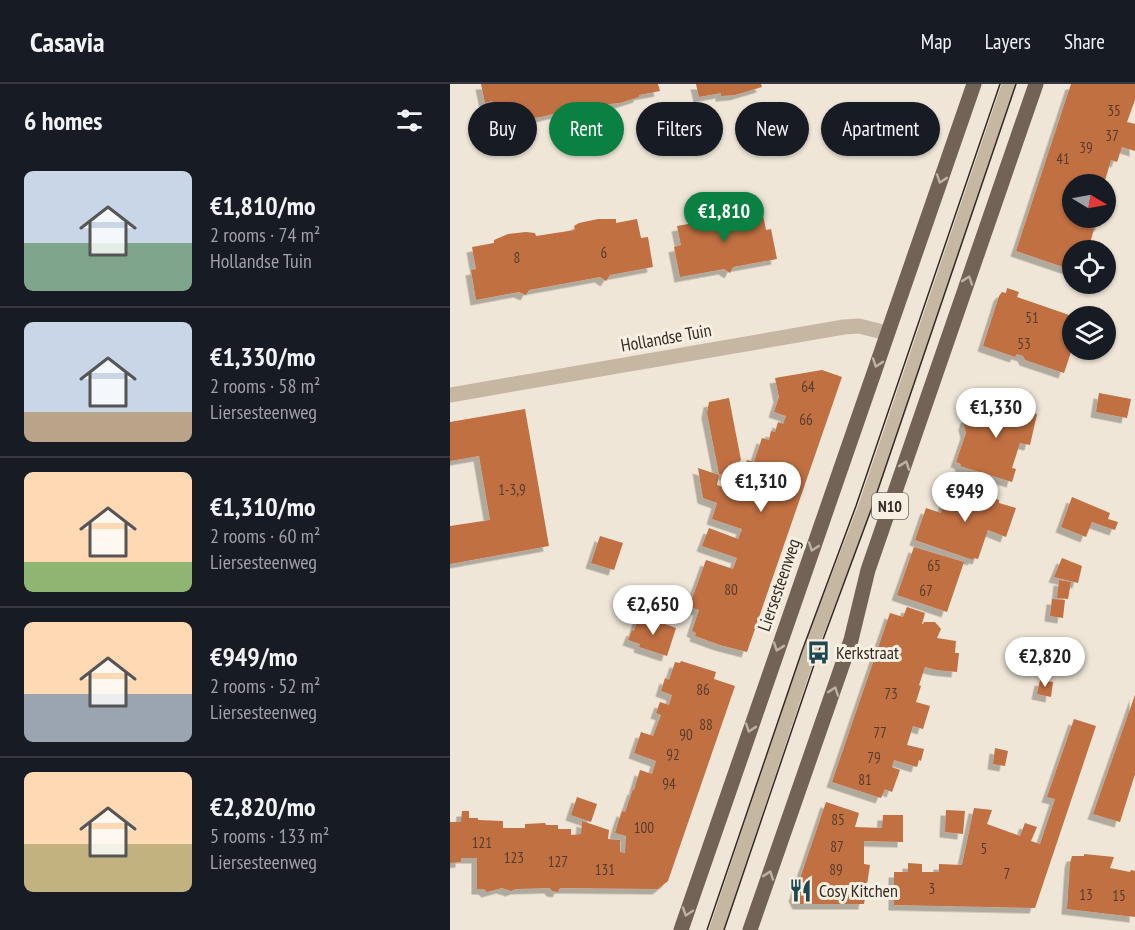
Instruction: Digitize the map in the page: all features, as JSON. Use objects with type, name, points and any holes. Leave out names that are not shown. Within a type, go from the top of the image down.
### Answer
[{"type":"main road","name":"Liersesteenweg","points":[[681,930],[974,84]]},
{"type":"main road","name":"N10","points":[[750,930],[851,640],[868,570],[1036,84]]},
{"type":"street","name":"Hollandse Tuin","points":[[450,395],[844,327],[859,326],[887,333]]},
{"type":"lane","points":[[716,930],[809,653],[865,507],[1009,84]]},
{"type":"building","points":[[481,84],[658,84],[660,91],[639,95],[639,97],[623,102],[549,102],[549,115],[537,118],[537,102],[485,102]]},
{"type":"building","points":[[696,84],[761,84],[762,87],[735,95],[721,96],[721,93],[699,97]]},
{"type":"building","points":[[1071,84],[1135,84],[1135,100],[1127,122],[1135,124],[1135,151],[1122,147],[1117,162],[1111,160],[1107,174],[1062,174],[1062,228],[1092,228],[1094,229],[1091,240],[1062,240],[1062,267],[1016,251]]},
{"type":"building","points":[[730,210],[741,213],[762,210],[766,230],[771,229],[777,259],[733,267],[730,273],[724,269],[680,277],[674,247],[681,245],[677,226],[699,222],[698,218],[707,214]]},
{"type":"building","points":[[598,219],[616,219],[616,223],[637,219],[641,238],[648,237],[653,267],[610,275],[606,281],[600,277],[529,290],[526,295],[519,292],[476,300],[471,270],[476,269],[472,247],[494,243],[494,240],[508,234],[526,232],[535,233],[536,236],[575,230],[574,226],[579,223]]},
{"type":"building","points":[[1007,288],[1019,292],[1017,297],[1062,313],[1062,360],[1068,360],[1064,373],[1025,360],[1023,356],[1017,354],[1015,357],[983,346],[999,296],[1002,292],[1006,293]]},
{"type":"building","points":[[822,370],[842,377],[747,652],[695,636],[696,633],[692,631],[699,610],[689,607],[706,560],[733,569],[737,558],[702,546],[709,528],[738,539],[742,529],[712,519],[717,503],[703,498],[698,468],[719,475],[717,485],[737,492],[742,492],[745,482],[765,489],[768,481],[743,473],[747,460],[754,462],[762,438],[769,440],[771,431],[775,432],[778,422],[783,424],[786,416],[774,412],[779,397],[775,378]]},
{"type":"building","points":[[1099,393],[1131,399],[1127,418],[1096,412]]},
{"type":"building","points":[[729,398],[741,460],[726,475],[719,474],[707,413],[709,402]]},
{"type":"building","points":[[973,403],[1010,411],[1011,404],[1033,409],[1032,413],[1037,414],[1030,445],[1020,443],[1012,468],[1016,469],[1012,482],[960,466],[961,464],[956,462],[966,433],[964,425],[966,418],[970,415]]},
{"type":"building","points":[[525,409],[549,546],[450,564],[450,526],[490,520],[479,456],[450,461],[450,422]]},
{"type":"building","points":[[951,484],[1016,508],[1006,537],[988,530],[978,559],[973,560],[915,540],[926,508],[941,513]]},
{"type":"building","points":[[1072,497],[1110,513],[1108,519],[1118,522],[1115,530],[1092,522],[1086,537],[1061,527]]},
{"type":"building","points":[[600,536],[623,543],[614,570],[591,563]]},
{"type":"building","points":[[914,547],[964,562],[947,612],[897,595]]},
{"type":"building","points":[[1062,558],[1082,566],[1078,583],[1054,577]]},
{"type":"building","points":[[1059,580],[1071,582],[1068,599],[1057,598]]},
{"type":"building","points":[[1052,599],[1065,600],[1063,618],[1050,616]]},
{"type":"building","points":[[907,607],[925,613],[922,624],[935,622],[941,629],[937,638],[956,641],[955,653],[959,653],[957,672],[925,667],[916,702],[930,706],[923,729],[913,726],[907,745],[924,749],[921,761],[919,760],[917,767],[894,760],[892,767],[900,770],[892,792],[885,789],[881,798],[832,782],[890,613],[903,617]]},
{"type":"building","points":[[639,615],[676,628],[667,656],[639,647],[640,644],[628,640],[632,630],[634,631]]},
{"type":"building","points":[[681,661],[716,672],[714,679],[735,686],[668,881],[658,889],[560,888],[558,892],[550,888],[511,891],[502,888],[487,892],[484,889],[477,889],[477,858],[461,858],[461,862],[450,863],[450,822],[461,822],[462,811],[469,811],[469,818],[503,821],[503,828],[525,828],[525,824],[545,823],[546,825],[558,825],[558,829],[571,829],[571,835],[581,834],[582,821],[609,830],[608,839],[620,840],[620,852],[625,853],[626,836],[615,833],[622,811],[625,812],[640,770],[652,774],[656,761],[634,753],[641,732],[653,736],[661,715],[656,713],[660,702],[669,705],[672,695],[661,691],[665,678],[669,680],[675,662],[680,663]]},
{"type":"building","points":[[1040,680],[1053,682],[1051,697],[1037,694]]},
{"type":"building","points":[[1135,695],[1135,774],[1120,822],[1093,814]]},
{"type":"building","points":[[1074,719],[1096,726],[1035,908],[894,905],[894,872],[908,872],[908,863],[922,864],[922,872],[939,872],[939,864],[962,865],[974,808],[992,810],[987,824],[1020,836],[1025,823],[1037,827],[1031,841],[1040,844],[1055,799],[1047,797]]},
{"type":"building","points":[[995,748],[1008,751],[1005,766],[993,764]]},
{"type":"building","points":[[577,797],[597,804],[591,822],[571,815]]},
{"type":"building","points":[[826,802],[859,813],[855,827],[882,828],[883,815],[903,815],[903,842],[864,841],[864,864],[870,865],[864,904],[798,904],[794,896]]},
{"type":"building","points":[[946,810],[965,811],[963,834],[945,832]]},
{"type":"building","points":[[1084,854],[1114,857],[1110,868],[1135,871],[1135,917],[1067,909],[1072,856],[1084,856]]},
{"type":"tram line","points":[[707,930],[802,651],[856,506],[1000,84]]},
{"type":"tram line","points":[[724,930],[818,653],[871,510],[1016,84]]},
{"type":"place","name":"Kerkstraat","points":[[818,653]]},
{"type":"place","name":"Cosy Kitchen","points":[[801,891]]}]
